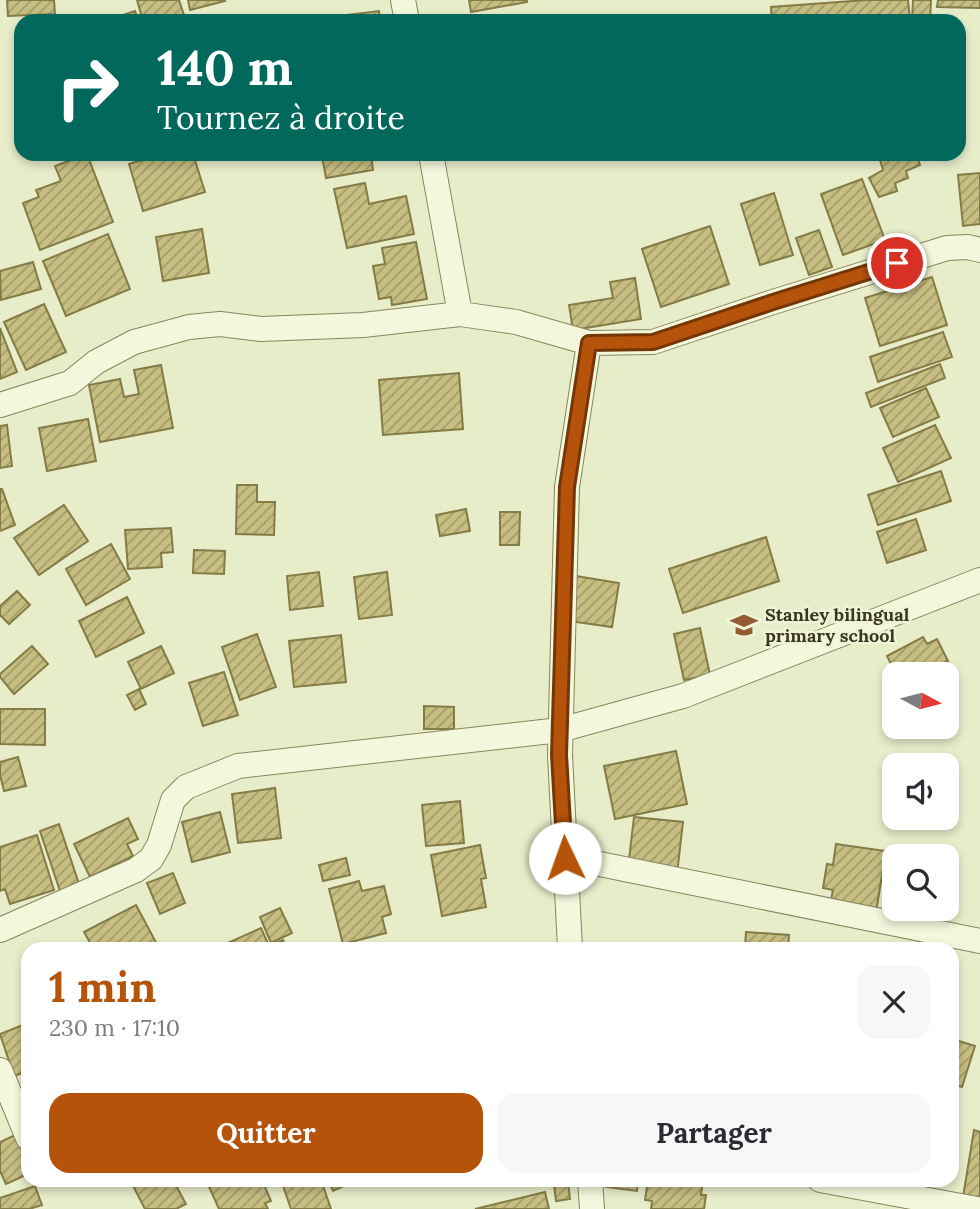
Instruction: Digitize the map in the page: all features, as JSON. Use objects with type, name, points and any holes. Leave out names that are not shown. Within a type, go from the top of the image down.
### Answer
[{"type":"street","points":[[432,161],[460,314]]},
{"type":"street","points":[[0,405],[70,383],[96,362],[134,342],[189,327],[220,324],[261,328],[363,324],[460,314],[516,322],[589,343],[653,342],[947,248],[968,247],[980,250]]},
{"type":"street","points":[[570,942],[559,755],[567,487],[589,343]]},
{"type":"street","points":[[0,930],[136,870],[150,859],[159,845],[173,800],[186,787],[238,766],[560,730],[683,696],[980,580]]},
{"type":"street","points":[[565,858],[980,941]]},
{"type":"street","points":[[0,1070],[21,1121]]},
{"type":"street","points":[[590,1187],[592,1209]]},
{"type":"street","points":[[858,1187],[977,1209]]},
{"type":"building","points":[[7,0],[54,0],[55,14],[8,16]]},
{"type":"building","points":[[137,0],[179,0],[184,14],[141,14]]},
{"type":"building","points":[[188,0],[224,0],[225,1],[190,10]]},
{"type":"building","points":[[469,0],[527,0],[527,2],[471,12]]},
{"type":"building","points":[[866,0],[908,0],[909,14],[772,14],[771,7]]},
{"type":"building","points":[[913,0],[931,0],[930,14],[912,14]]},
{"type":"building","points":[[938,0],[980,0],[980,8],[937,7]]},
{"type":"building","points":[[379,11],[379,14],[355,14]]},
{"type":"building","points":[[68,161],[90,161],[113,222],[40,250],[23,203],[39,197],[36,190],[61,181],[55,166]]},
{"type":"building","points":[[139,161],[195,161],[205,192],[143,211],[129,164]]},
{"type":"building","points":[[323,161],[372,161],[373,170],[326,178]]},
{"type":"building","points":[[880,161],[919,161],[920,165],[906,171],[908,178],[895,183],[897,191],[879,197],[869,178],[883,170]]},
{"type":"building","points":[[980,173],[980,224],[963,226],[958,175]]},
{"type":"building","points":[[862,179],[885,240],[843,255],[821,194]]},
{"type":"building","points":[[365,183],[369,204],[406,196],[414,234],[347,248],[334,189]]},
{"type":"building","points":[[774,193],[793,255],[760,265],[741,204]]},
{"type":"building","points":[[710,226],[729,284],[661,307],[642,249]]},
{"type":"building","points":[[202,229],[209,273],[163,281],[156,237]]},
{"type":"building","points":[[819,230],[832,267],[809,275],[796,238]]},
{"type":"building","points":[[108,234],[130,289],[66,316],[43,261]]},
{"type":"building","points":[[416,242],[427,299],[392,305],[391,297],[379,299],[373,266],[385,264],[382,248]]},
{"type":"building","points":[[33,262],[41,289],[1,300],[0,271]]},
{"type":"building","points":[[932,277],[947,325],[880,346],[865,298]]},
{"type":"building","points":[[635,278],[641,319],[573,330],[569,305],[613,298],[610,282]]},
{"type":"building","points":[[44,304],[66,352],[26,370],[4,322]]},
{"type":"building","points":[[0,328],[17,372],[0,379]]},
{"type":"building","points":[[943,332],[952,357],[878,382],[870,357]]},
{"type":"building","points":[[940,364],[945,378],[871,407],[866,393]]},
{"type":"building","points":[[161,365],[173,428],[100,442],[89,385],[120,379],[124,397],[139,394],[134,370]]},
{"type":"building","points":[[459,373],[463,429],[383,435],[379,380]]},
{"type":"building","points":[[926,388],[939,417],[893,437],[880,408]]},
{"type":"building","points":[[88,419],[96,461],[47,471],[39,428]]},
{"type":"building","points":[[7,425],[12,466],[0,468],[0,426]]},
{"type":"building","points":[[935,425],[951,458],[898,482],[883,448]]},
{"type":"building","points":[[941,471],[951,501],[878,525],[868,495]]},
{"type":"building","points":[[237,485],[257,485],[257,502],[275,502],[274,535],[236,534]]},
{"type":"building","points":[[0,489],[15,525],[0,531]]},
{"type":"building","points":[[64,505],[88,541],[39,575],[14,538]]},
{"type":"building","points":[[466,509],[470,531],[440,536],[436,515]]},
{"type":"building","points":[[500,512],[520,512],[519,545],[500,545]]},
{"type":"building","points":[[916,519],[926,550],[887,563],[877,532]]},
{"type":"building","points":[[171,528],[173,552],[161,553],[162,567],[128,569],[125,530]]},
{"type":"building","points":[[766,537],[779,581],[683,613],[669,569]]},
{"type":"building","points":[[111,544],[130,579],[86,605],[66,569]]},
{"type":"building","points":[[194,550],[225,551],[224,574],[193,573]]},
{"type":"building","points":[[319,572],[323,606],[290,610],[287,576]]},
{"type":"building","points":[[387,572],[392,615],[359,619],[354,577]]},
{"type":"building","points":[[576,576],[619,583],[612,627],[569,621]]},
{"type":"building","points":[[17,591],[30,605],[9,624],[0,615],[0,606]]},
{"type":"building","points":[[127,597],[144,633],[96,657],[79,621]]},
{"type":"building","points":[[700,628],[710,675],[684,680],[674,634]]},
{"type":"building","points":[[257,634],[276,687],[240,700],[222,647]]},
{"type":"building","points":[[341,635],[346,682],[294,687],[289,641]]},
{"type":"building","points":[[923,637],[927,644],[937,639],[948,661],[890,662],[887,656]]},
{"type":"building","points":[[32,646],[48,664],[14,694],[0,674]]},
{"type":"building","points":[[161,646],[174,673],[141,689],[128,662]]},
{"type":"building","points":[[224,672],[238,715],[203,726],[189,683]]},
{"type":"building","points":[[139,689],[146,704],[135,710],[127,695]]},
{"type":"building","points":[[424,706],[454,707],[454,729],[424,729]]},
{"type":"building","points":[[0,709],[45,709],[45,745],[0,744]]},
{"type":"building","points":[[676,751],[687,804],[615,819],[604,766]]},
{"type":"building","points":[[18,757],[26,786],[4,791],[0,762]]},
{"type":"building","points":[[275,788],[281,838],[238,843],[232,794]]},
{"type":"building","points":[[460,801],[464,843],[426,846],[422,805]]},
{"type":"building","points":[[220,812],[230,852],[192,862],[182,822]]},
{"type":"building","points":[[634,817],[683,822],[677,874],[628,868]]},
{"type":"building","points":[[128,818],[138,839],[127,844],[133,856],[90,877],[74,844]]},
{"type":"building","points":[[59,824],[79,884],[60,891],[40,831]]},
{"type":"building","points":[[37,835],[54,890],[10,904],[5,889],[0,891],[0,847]]},
{"type":"building","points":[[836,844],[882,850],[882,875],[876,912],[830,905],[833,890],[823,888],[827,864],[833,865]]},
{"type":"building","points":[[480,845],[486,878],[481,879],[486,907],[442,916],[431,855]]},
{"type":"building","points":[[346,858],[350,875],[323,881],[319,865]]},
{"type":"building","points":[[173,873],[185,903],[160,914],[147,883]]},
{"type":"building","points":[[359,881],[362,891],[384,886],[391,914],[382,917],[386,933],[342,942],[329,889]]},
{"type":"building","points":[[136,905],[156,942],[90,942],[84,932]]},
{"type":"building","points":[[280,908],[292,933],[271,942],[260,917]]},
{"type":"building","points":[[261,928],[267,942],[230,942]]},
{"type":"building","points":[[746,932],[789,935],[788,942],[745,942]]},
{"type":"building","points":[[21,1026],[21,1074],[14,1076],[0,1034]]},
{"type":"building","points":[[959,1041],[975,1046],[962,1087],[959,1086]]},
{"type":"building","points":[[974,1130],[980,1132],[980,1199],[963,1197]]},
{"type":"building","points":[[15,1135],[21,1148],[21,1177],[6,1184],[0,1171],[0,1142]]},
{"type":"building","points":[[35,1187],[42,1205],[29,1209],[0,1209],[0,1198]]},
{"type":"building","points":[[134,1187],[177,1187],[186,1204],[176,1209],[145,1209]]},
{"type":"building","points":[[209,1187],[265,1187],[271,1201],[265,1203],[268,1209],[219,1209]]},
{"type":"building","points":[[283,1187],[323,1187],[331,1209],[291,1209]]},
{"type":"building","points":[[554,1187],[569,1187],[570,1199],[556,1201]]},
{"type":"building","points":[[606,1187],[637,1187],[637,1191]]},
{"type":"building","points":[[647,1187],[702,1187],[701,1195],[706,1195],[704,1209],[651,1209],[652,1201],[645,1200]]},
{"type":"building","points":[[545,1192],[549,1209],[475,1209]]},
{"type":"place","name":"Stanley bilingual primary school","points":[[744,625]]},
{"type":"route","points":[[565,858],[559,755],[567,487],[589,343],[653,342],[897,263]]}]
